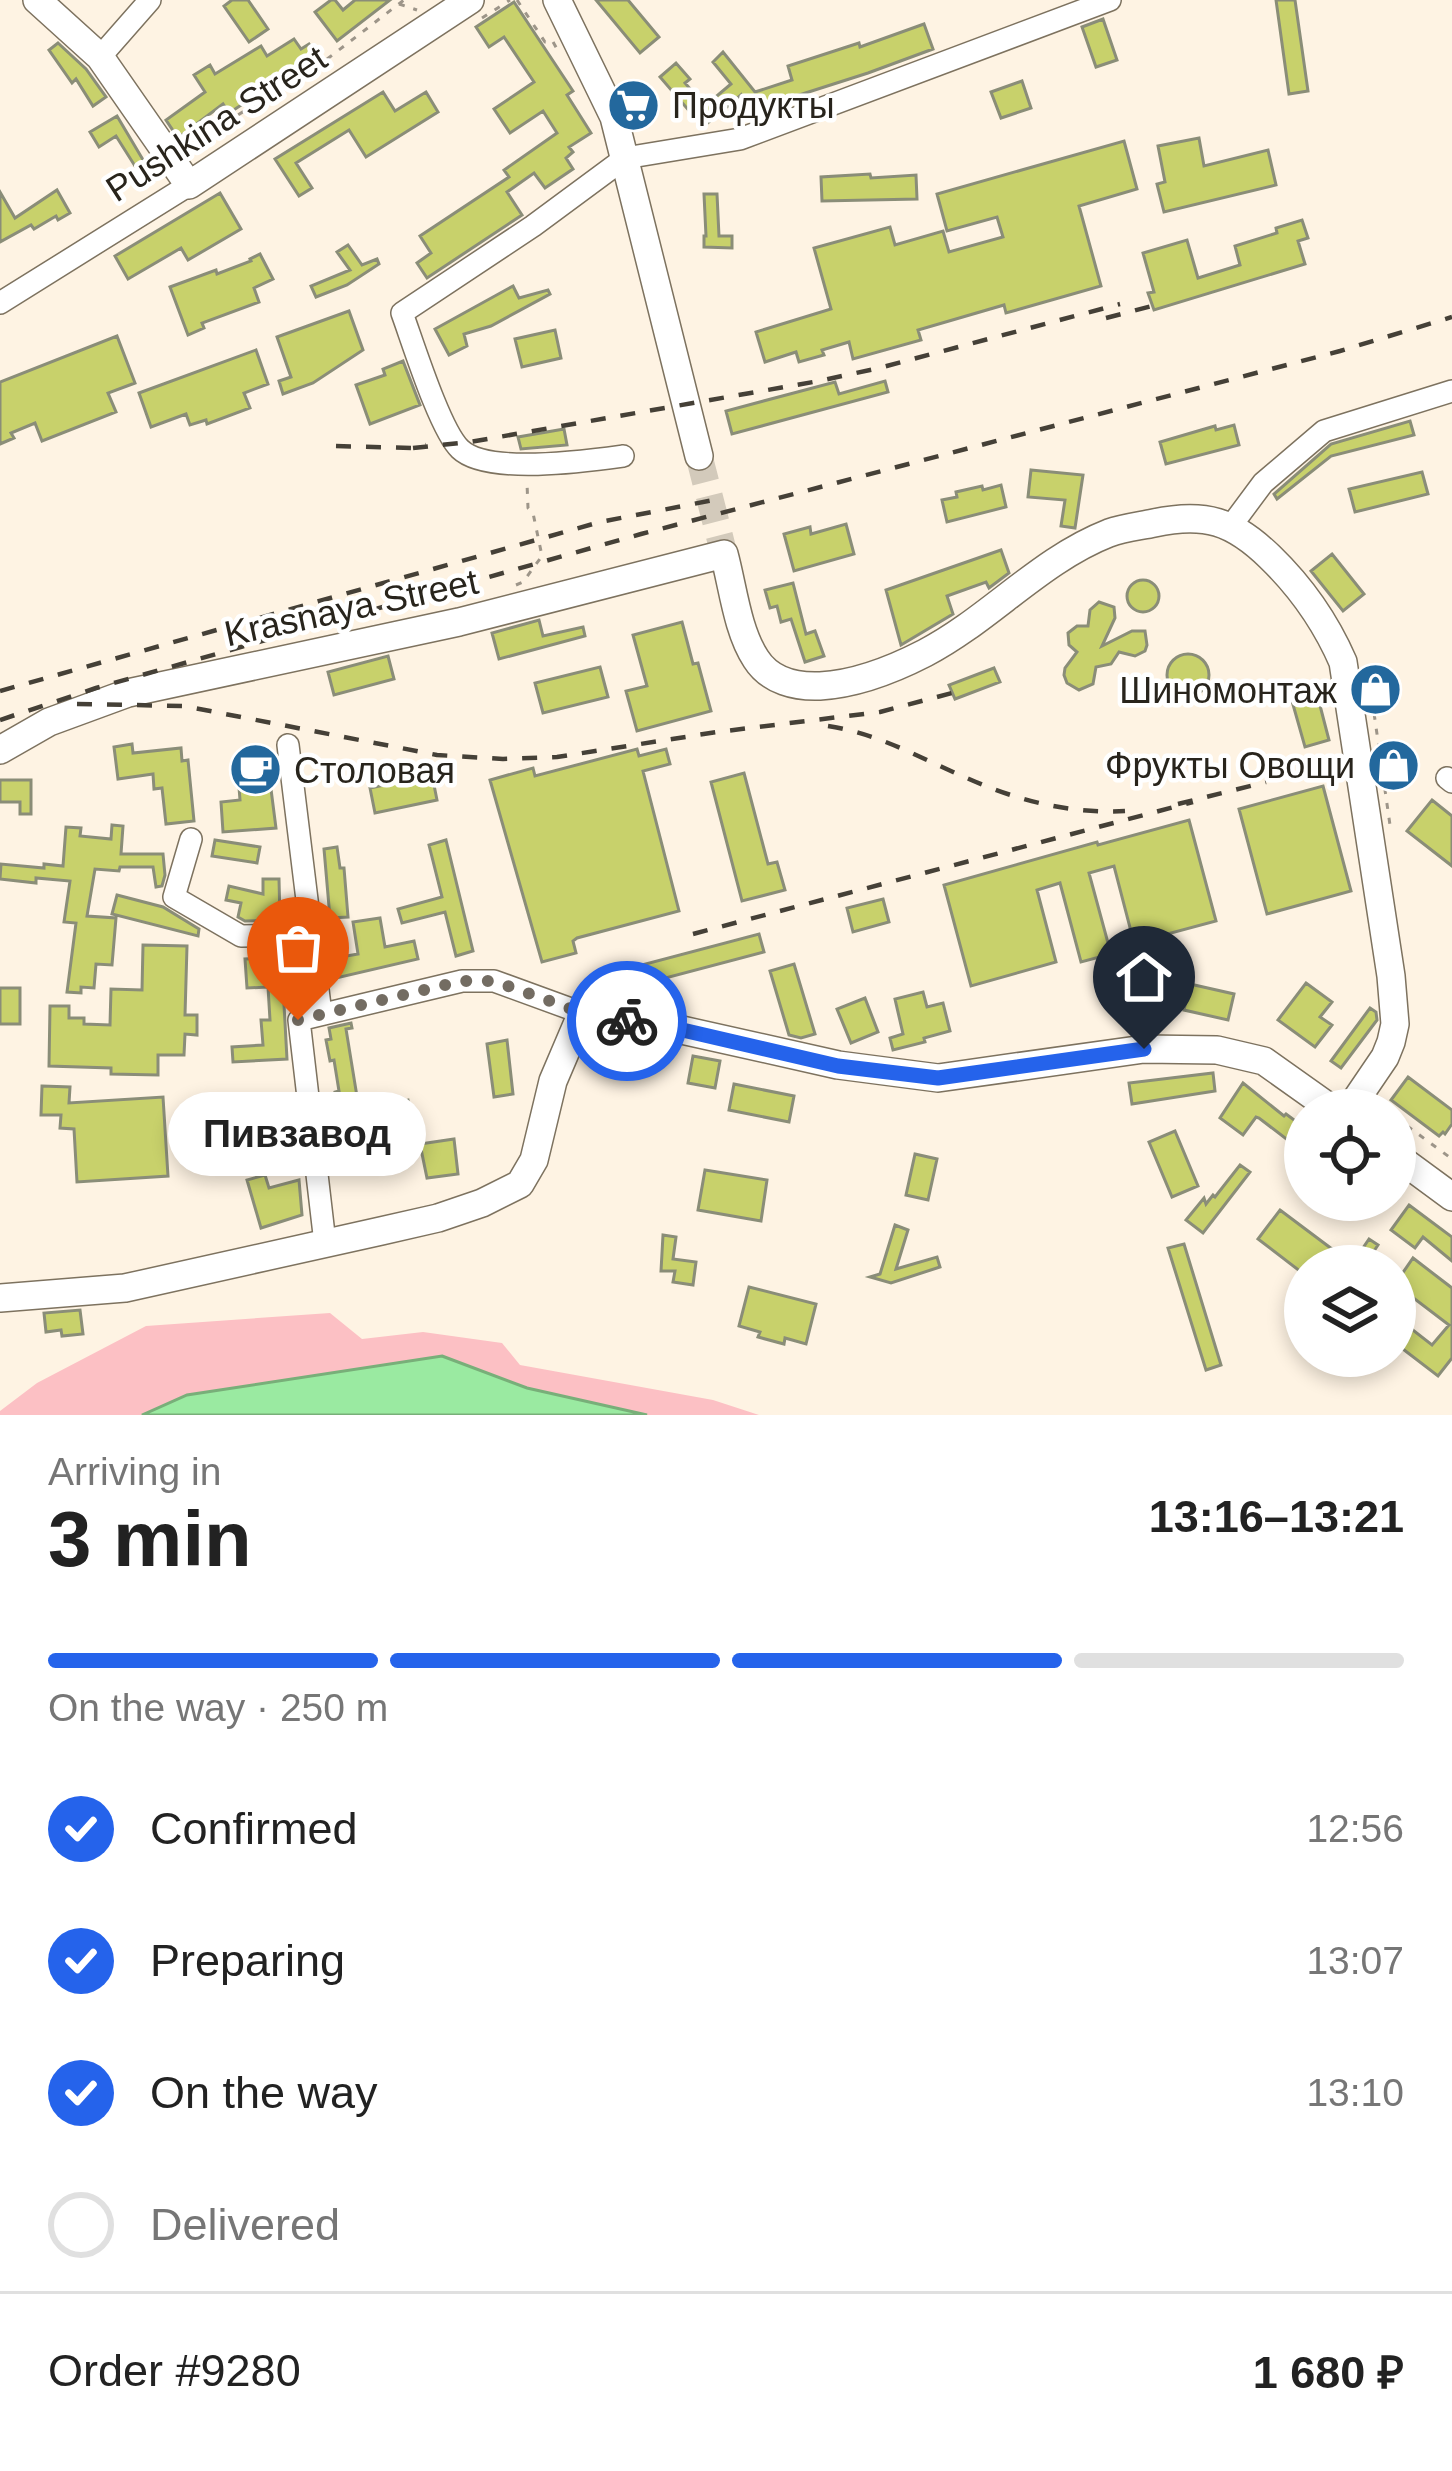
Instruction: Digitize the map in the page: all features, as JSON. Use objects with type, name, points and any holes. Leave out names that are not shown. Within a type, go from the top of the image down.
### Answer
[{"type":"main road","points":[[37,0],[100,57],[189,184]]},
{"type":"main road","name":"Pushkina Street","points":[[189,184],[470,0]]},
{"type":"main road","points":[[557,0],[614,117],[699,455]]},
{"type":"main road","name":"Krasnaya Street","points":[[0,750],[49,722],[128,693],[459,622],[724,554],[757,661],[775,677],[801,687],[832,685],[864,679],[926,652],[1043,569],[1111,532],[1180,518],[1231,526]]},
{"type":"main road","points":[[1231,526],[1283,569],[1332,637],[1343,662],[1395,1024],[1385,1058],[1363,1089]]},
{"type":"main road","points":[[0,1298],[125,1288],[438,1218],[482,1203],[520,1184],[534,1160],[553,1081],[583,1013],[674,1028],[838,1066],[938,1078],[1144,1049],[1217,1050],[1264,1061],[1304,1089]]},
{"type":"main road","points":[[1416,1171],[1452,1198]]},
{"type":"street","points":[[100,57],[150,0]]},
{"type":"street","points":[[623,456],[563,464],[492,462],[461,452],[446,430],[402,313],[625,158],[740,139],[1110,0]]},
{"type":"street","name":"Pushkina Street","points":[[0,303],[189,184]]},
{"type":"street","points":[[1231,526],[1263,483],[1324,431],[1452,391]]},
{"type":"street","points":[[288,745],[311,935],[310,1017],[326,1243]]},
{"type":"street","points":[[191,839],[174,897],[241,936],[311,935]]},
{"type":"street","points":[[310,1017],[462,981],[494,981],[583,1013]]},
{"type":"path","points":[[180,151],[318,66],[404,0]]},
{"type":"path","points":[[517,0],[545,42],[552,40],[558,51]]},
{"type":"path","points":[[503,590],[523,582],[542,556],[528,508],[526,463]]},
{"type":"path","points":[[1360,694],[1372,699],[1392,827],[1389,850]]},
{"type":"path","points":[[1416,1133],[1452,1160]]},
{"type":"shaded area","points":[[330,1313],[362,1339],[423,1332],[502,1343],[520,1365],[713,1400],[759,1415],[647,1415],[527,1388],[442,1356],[187,1395],[142,1415],[0,1415],[37,1383],[146,1326]]},
{"type":"shaded area","points":[[442,1356],[527,1388],[647,1415],[142,1415],[187,1395]]},
{"type":"building","points":[[232,0],[248,0],[268,29],[249,42],[224,6]]},
{"type":"building","points":[[331,0],[343,10],[355,0],[390,0],[337,41],[315,12]]},
{"type":"building","points":[[596,0],[628,0],[659,37],[640,53]]},
{"type":"building","points":[[1276,0],[1295,0],[1308,91],[1289,94]]},
{"type":"building","points":[[514,2],[573,91],[567,95],[591,133],[569,147],[573,152],[566,158],[573,169],[545,188],[534,173],[507,192],[522,215],[427,278],[417,263],[431,253],[420,236],[509,177],[504,170],[557,133],[543,111],[510,133],[494,109],[534,82],[504,37],[489,47],[476,27]]},
{"type":"building","points":[[1103,19],[1117,60],[1096,67],[1082,27]]},
{"type":"building","points":[[924,24],[933,49],[746,112],[741,95],[703,127],[660,77],[676,63],[690,79],[685,83],[705,106],[731,84],[713,62],[723,52],[755,92],[792,80],[788,66]]},
{"type":"building","points":[[294,39],[301,49],[309,44],[317,56],[229,113],[223,104],[178,138],[166,120],[205,92],[194,75],[210,65],[215,74],[261,46],[267,56]]},
{"type":"building","points":[[58,43],[86,69],[106,97],[93,106],[76,79],[72,83],[49,50]]},
{"type":"building","points":[[1022,81],[1031,108],[1001,118],[991,92]]},
{"type":"building","points":[[383,92],[395,111],[426,92],[438,112],[366,157],[349,130],[296,163],[312,188],[299,196],[275,159]]},
{"type":"building","points":[[117,116],[155,180],[147,185],[116,136],[99,147],[90,132]]},
{"type":"building","points":[[1199,138],[1204,166],[1268,150],[1276,185],[1164,212],[1157,184],[1165,182],[1158,146]]},
{"type":"building","points":[[1124,141],[1137,189],[1079,206],[1101,286],[1006,313],[1004,305],[918,330],[921,340],[853,359],[849,342],[799,362],[796,352],[765,362],[756,332],[831,309],[814,248],[890,227],[895,245],[943,231],[949,252],[1003,237],[997,217],[947,231],[937,194]]},
{"type":"building","points":[[870,174],[871,178],[916,175],[917,199],[822,201],[821,177]]},
{"type":"building","points":[[57,190],[70,213],[34,229],[31,225],[0,242],[0,192],[15,218]]},
{"type":"building","points":[[220,193],[241,229],[188,260],[181,248],[128,279],[115,256]]},
{"type":"building","points":[[704,194],[717,194],[719,236],[732,236],[732,248],[704,247]]},
{"type":"building","points":[[1302,220],[1308,238],[1298,241],[1305,264],[1154,310],[1143,253],[1187,240],[1198,278],[1240,265],[1235,246]]},
{"type":"building","points":[[348,245],[362,265],[377,259],[379,264],[347,285],[316,297],[311,286],[350,270],[337,252]]},
{"type":"building","points":[[260,254],[273,279],[254,288],[259,302],[202,323],[204,328],[188,335],[170,287],[216,270],[217,274]]},
{"type":"building","points":[[513,286],[519,298],[548,290],[550,294],[491,326],[464,334],[467,346],[449,355],[435,329]]},
{"type":"building","points":[[349,311],[363,350],[313,383],[283,394],[279,381],[291,377],[277,337]]},
{"type":"building","points":[[555,330],[561,358],[522,367],[515,339]]},
{"type":"building","points":[[117,336],[135,383],[108,393],[116,412],[42,441],[35,423],[11,433],[14,438],[0,444],[0,382]]},
{"type":"building","points":[[256,350],[268,384],[244,393],[250,408],[207,424],[206,420],[190,425],[186,414],[151,427],[139,393]]},
{"type":"building","points":[[403,361],[420,405],[370,424],[356,385],[385,375],[383,369]]},
{"type":"building","points":[[885,381],[888,392],[732,434],[726,411],[835,382],[839,394]]},
{"type":"building","points":[[1410,421],[1414,435],[1331,456],[1277,499],[1274,494],[1331,444]]},
{"type":"building","points":[[1234,425],[1239,445],[1166,464],[1160,442]]},
{"type":"building","points":[[564,429],[567,445],[521,449],[518,437]]},
{"type":"building","points":[[1031,470],[1083,475],[1075,528],[1061,526],[1065,500],[1028,497]]},
{"type":"building","points":[[1422,472],[1428,494],[1355,512],[1349,489]]},
{"type":"building","points":[[1001,485],[1006,507],[947,522],[942,500],[957,497],[956,492]]},
{"type":"building","points":[[846,524],[854,554],[794,571],[784,534],[810,527],[811,534]]},
{"type":"building","points":[[1001,550],[1009,573],[989,588],[986,582],[947,596],[953,614],[901,645],[886,590]]},
{"type":"building","points":[[1332,554],[1364,594],[1343,611],[1311,571]]},
{"type":"building","points":[[1143,580],[1154,585],[1159,596],[1154,607],[1143,612],[1132,607],[1127,596],[1132,585]]},
{"type":"building","points":[[793,583],[806,634],[815,631],[824,656],[805,662],[791,619],[781,622],[765,590]]},
{"type":"building","points":[[1099,602],[1114,607],[1115,618],[1102,646],[1132,631],[1145,631],[1147,645],[1135,656],[1119,652],[1111,664],[1096,667],[1093,684],[1079,690],[1064,675],[1077,652],[1069,645],[1068,633],[1077,626],[1088,626],[1090,610]]},
{"type":"building","points":[[539,620],[543,636],[583,627],[585,636],[499,659],[492,633]]},
{"type":"building","points":[[682,622],[711,711],[637,731],[626,691],[647,686],[633,635]]},
{"type":"building","points":[[1188,654],[1203,660],[1209,675],[1203,690],[1188,696],[1173,690],[1167,675],[1173,660]]},
{"type":"building","points":[[388,656],[394,679],[334,695],[328,672]]},
{"type":"building","points":[[600,667],[608,697],[543,713],[535,683]]},
{"type":"building","points":[[994,668],[1000,682],[955,699],[949,685]]},
{"type":"building","points":[[1317,694],[1329,740],[1305,747],[1292,701]]},
{"type":"building","points":[[132,744],[133,753],[181,748],[182,761],[188,760],[194,821],[166,824],[162,788],[154,789],[153,774],[118,779],[114,747]]},
{"type":"building","points":[[637,749],[639,756],[666,749],[670,764],[643,771],[679,911],[577,938],[573,941],[576,953],[542,962],[490,780],[533,768],[535,776]]},
{"type":"building","points":[[267,758],[276,828],[223,832],[221,802],[240,800],[238,775],[246,775],[245,760]]},
{"type":"building","points":[[744,773],[768,864],[777,862],[785,890],[742,901],[711,782]]},
{"type":"building","points":[[432,775],[437,800],[375,813],[370,788]]},
{"type":"building","points":[[0,780],[31,780],[31,814],[20,814],[20,802],[0,802]]},
{"type":"building","points":[[1323,786],[1351,891],[1267,914],[1239,809]]},
{"type":"building","points":[[1432,800],[1452,816],[1452,866],[1407,831]]},
{"type":"building","points":[[1189,820],[1216,921],[1134,943],[1114,866],[1089,873],[1111,954],[1081,962],[1060,883],[1037,890],[1056,962],[971,986],[944,885]]},
{"type":"building","points":[[112,825],[123,826],[121,854],[163,854],[165,875],[162,886],[156,887],[153,867],[95,869],[87,916],[116,918],[112,965],[96,964],[94,988],[67,992],[76,923],[64,922],[70,881],[0,879],[1,864],[63,866],[66,827],[81,828],[80,836],[111,839]]},
{"type":"building","points":[[215,840],[260,847],[257,863],[212,856]]},
{"type":"building","points":[[446,840],[473,951],[456,956],[445,912],[402,923],[398,909],[442,897],[429,845]]},
{"type":"building","points":[[337,847],[340,868],[344,868],[348,917],[330,918],[324,849]]},
{"type":"building","points":[[263,879],[279,879],[280,920],[245,921],[238,917],[241,903],[226,900],[229,886],[263,894]]},
{"type":"building","points":[[117,895],[163,907],[199,929],[198,936],[112,914]]},
{"type":"building","points":[[883,899],[889,922],[853,932],[847,908]]},
{"type":"building","points":[[380,918],[385,947],[414,941],[418,959],[332,979],[329,959],[358,954],[353,922]]},
{"type":"building","points":[[759,934],[764,952],[624,989],[619,971]]},
{"type":"building","points":[[143,945],[187,946],[185,1015],[197,1015],[197,1035],[185,1034],[184,1055],[158,1055],[158,1075],[49,1066],[50,1006],[69,1006],[69,1018],[84,1018],[84,1024],[110,1025],[111,989],[142,990]]},
{"type":"building","points":[[281,950],[287,1059],[233,1062],[232,1047],[263,1045],[261,1020],[270,1020],[268,987],[247,988],[245,959],[266,958],[266,951]]},
{"type":"building","points":[[794,964],[815,1034],[801,1038],[789,1035],[770,971]]},
{"type":"building","points":[[1306,983],[1332,1002],[1320,1017],[1332,1025],[1315,1047],[1278,1020]]},
{"type":"building","points":[[1190,984],[1234,994],[1228,1020],[1184,1010]]},
{"type":"building","points":[[0,988],[20,988],[20,1024],[0,1024]]},
{"type":"building","points":[[923,992],[927,1007],[943,1003],[950,1031],[893,1050],[890,1038],[903,1034],[895,999]]},
{"type":"building","points":[[865,998],[878,1032],[851,1043],[837,1009]]},
{"type":"building","points":[[1370,1008],[1377,1020],[1341,1068],[1331,1061]]},
{"type":"building","points":[[351,1023],[352,1028],[346,1029],[360,1115],[368,1113],[370,1126],[358,1128],[364,1156],[346,1160],[334,1060],[330,1061],[326,1040],[331,1039],[329,1028]]},
{"type":"building","points":[[507,1040],[513,1094],[494,1097],[487,1044]]},
{"type":"building","points":[[693,1056],[720,1061],[715,1088],[688,1083]]},
{"type":"building","points":[[1213,1073],[1215,1091],[1132,1104],[1129,1083]]},
{"type":"building","points":[[1408,1077],[1452,1110],[1452,1124],[1445,1134],[1439,1136],[1416,1119],[1416,1089],[1399,1089]]},
{"type":"building","points":[[1243,1083],[1284,1116],[1284,1137],[1256,1117],[1243,1135],[1220,1118]]},
{"type":"building","points":[[734,1084],[794,1096],[789,1122],[729,1110]]},
{"type":"building","points":[[42,1086],[70,1087],[69,1103],[163,1097],[168,1176],[77,1182],[74,1129],[60,1128],[61,1115],[41,1115]]},
{"type":"building","points":[[408,1100],[417,1151],[401,1155],[393,1104]]},
{"type":"building","points":[[1175,1131],[1198,1186],[1172,1197],[1149,1142]]},
{"type":"building","points":[[454,1139],[458,1174],[427,1178],[420,1144]]},
{"type":"building","points":[[915,1154],[937,1159],[928,1200],[906,1195]]},
{"type":"building","points":[[1240,1165],[1250,1172],[1203,1233],[1186,1220],[1204,1198],[1206,1204],[1215,1197]]},
{"type":"building","points":[[705,1170],[767,1180],[761,1221],[698,1210]]},
{"type":"building","points":[[265,1175],[269,1188],[299,1180],[302,1215],[261,1228],[247,1180]]},
{"type":"building","points":[[1280,1210],[1284,1221],[1295,1221],[1327,1245],[1284,1245],[1284,1259],[1258,1239]]},
{"type":"building","points":[[1416,1210],[1452,1237],[1452,1261],[1423,1237],[1416,1247],[1391,1230],[1397,1221],[1416,1221]]},
{"type":"building","points":[[895,1225],[908,1230],[896,1269],[937,1257],[940,1267],[891,1283],[870,1277],[880,1274]]},
{"type":"building","points":[[663,1235],[676,1237],[673,1259],[696,1262],[693,1285],[673,1282],[675,1271],[661,1271]]},
{"type":"building","points":[[1184,1244],[1221,1365],[1206,1370],[1168,1248]]},
{"type":"building","points":[[1416,1260],[1452,1288],[1452,1358],[1438,1376],[1416,1359],[1416,1332],[1432,1345],[1449,1325],[1416,1300]]},
{"type":"building","points":[[749,1287],[816,1304],[806,1344],[785,1338],[784,1344],[739,1326]]},
{"type":"building","points":[[80,1310],[83,1334],[46,1332],[44,1313]]},
{"type":"tunnel","points":[[699,456],[724,554]]},
{"type":"railway","points":[[413,448],[819,381],[1120,304]]},
{"type":"railway","points":[[1106,318],[1152,306]]},
{"type":"railway","points":[[0,720],[96,688],[641,534],[1340,351],[1452,317]]},
{"type":"railway","points":[[336,446],[426,445]]},
{"type":"railway","points":[[0,691],[600,522],[724,498]]},
{"type":"railway","points":[[77,704],[184,706],[437,755],[503,759],[557,757],[880,712],[952,693]]},
{"type":"railway","points":[[828,726],[883,741],[1026,800],[1065,808],[1125,811]]},
{"type":"railway","points":[[1178,804],[1266,782]]},
{"type":"railway","points":[[693,934],[1193,802]]},
{"type":"way so far","points":[[298,1020],[462,981],[494,981],[583,1013],[627,1021]]},
{"type":"place","name":"Продукты","points":[[633,105]]},
{"type":"place","name":"Шиномонтаж","points":[[1376,690]]},
{"type":"place","name":"Фрукты Овощи","points":[[1394,765]]},
{"type":"place","name":"Столовая","points":[[255,770]]},
{"type":"place","name":"Пивзавод","points":[[298,1020]]},
{"type":"route","points":[[627,1021],[838,1066],[938,1078],[1144,1049]]}]
